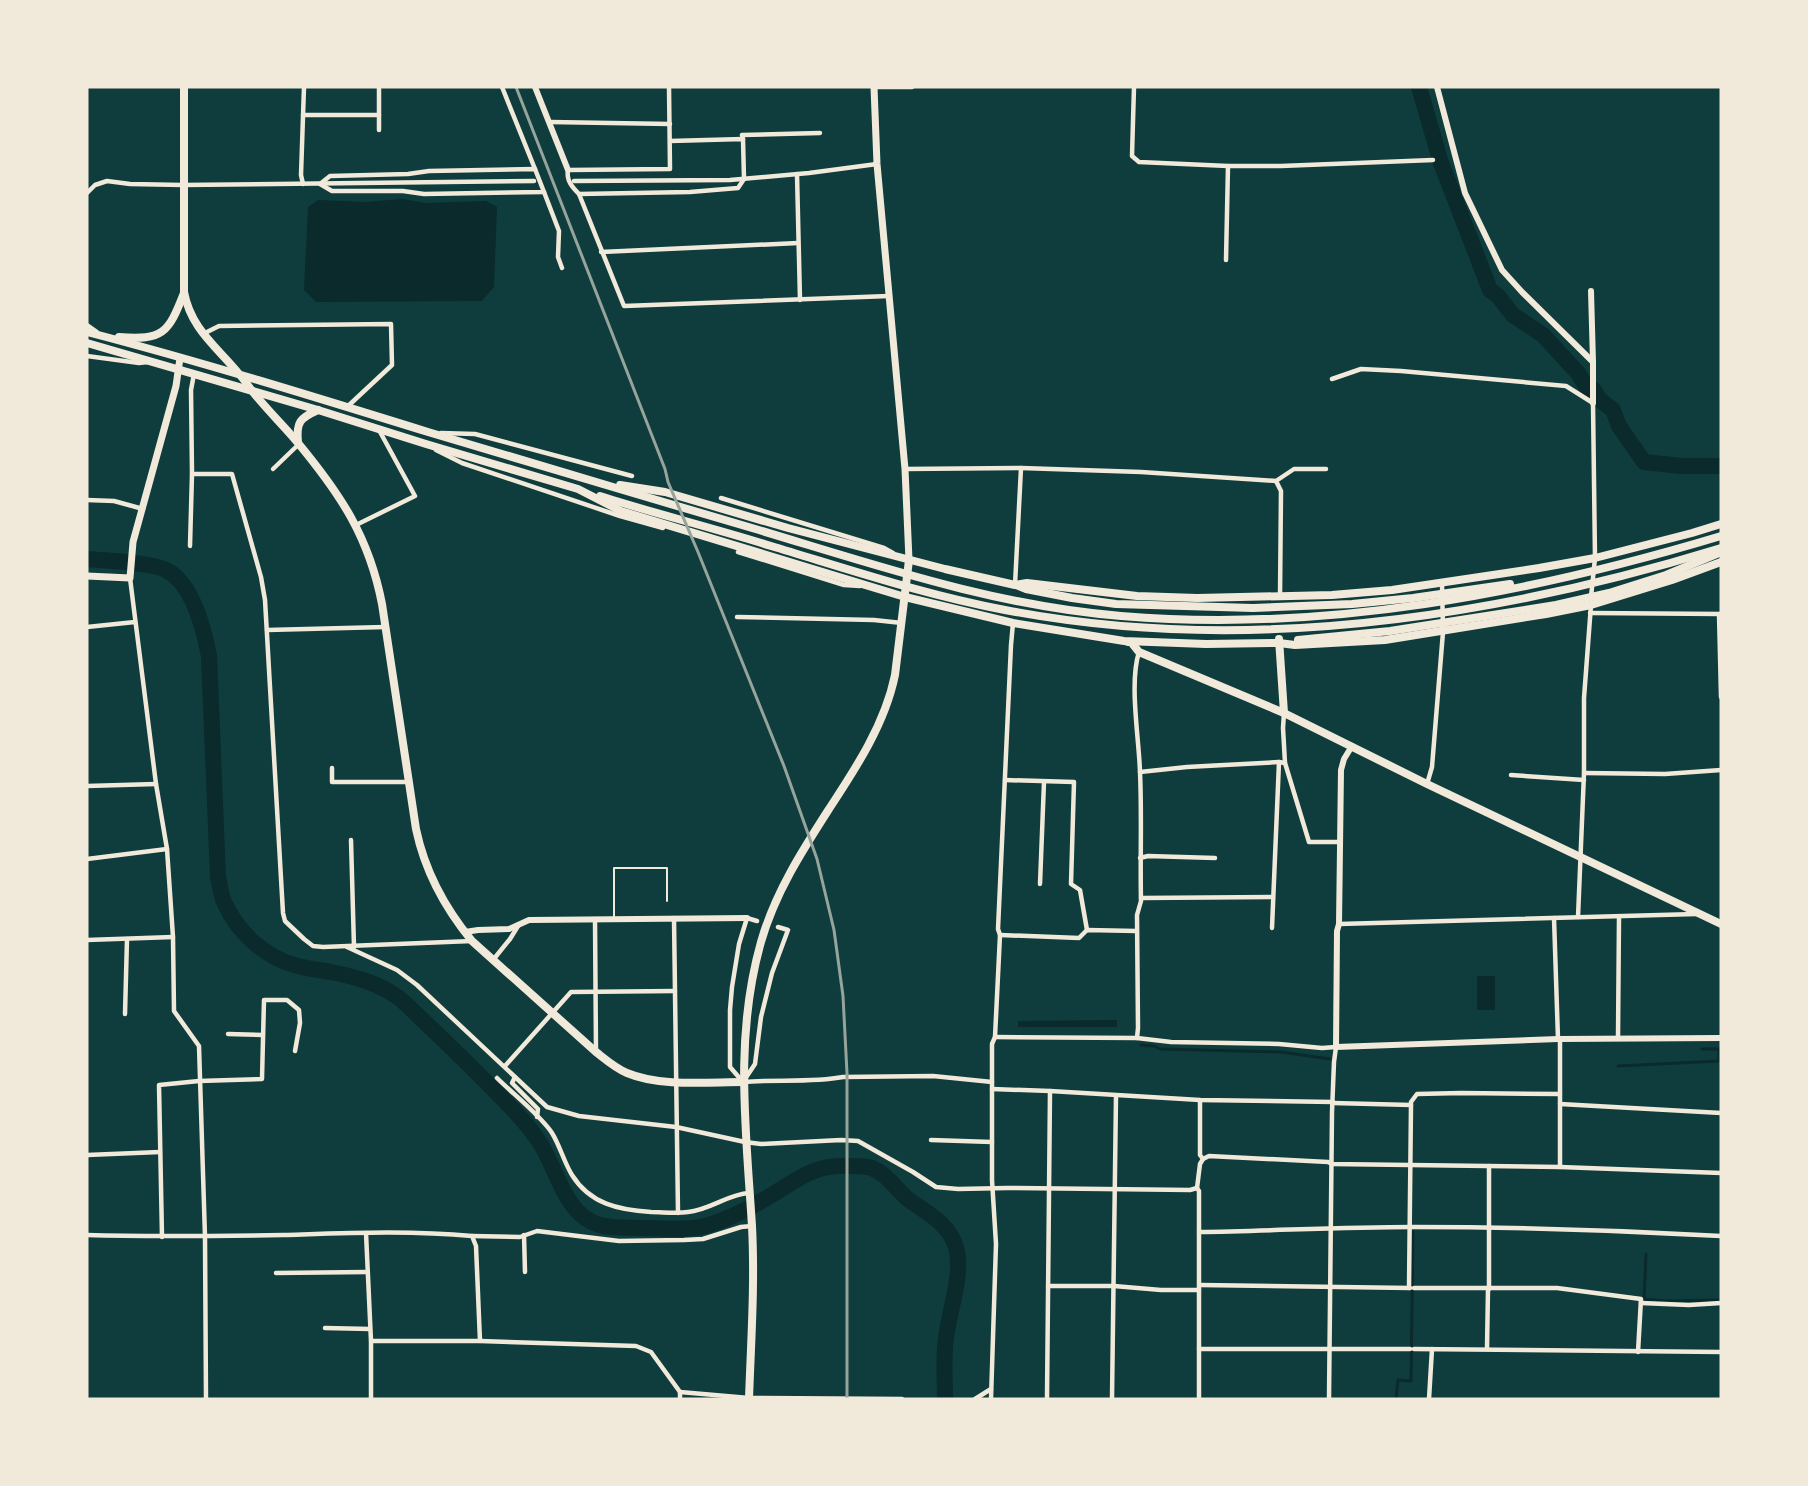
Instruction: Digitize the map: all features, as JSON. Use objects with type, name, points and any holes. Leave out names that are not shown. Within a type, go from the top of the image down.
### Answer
[{"type":"highway","points":[[184,87],[184,291],[189,311],[203,334],[334,489],[356,525],[375,574],[382,604],[418,838],[428,870],[440,896],[472,941],[596,1052],[627,1073],[676,1082],[743,1082]]},
{"type":"highway","points":[[103,336],[140,338],[162,332],[175,317],[184,291]]},
{"type":"highway","points":[[87,332],[240,375],[949,586],[1044,606],[1117,616],[1218,620],[1283,618],[1394,609],[1568,577],[1662,554],[1721,536]]},
{"type":"highway","points":[[87,344],[318,410],[954,600],[1116,627],[1217,632],[1284,630],[1384,621],[1492,606],[1607,580],[1721,550]]},
{"type":"highway","points":[[298,444],[299,422],[305,416],[318,410]]},
{"type":"highway","points":[[592,481],[665,492],[788,528],[1015,585],[1026,590],[1092,601],[1161,606],[1253,608],[1352,604],[1568,577]]},
{"type":"highway","points":[[578,489],[621,511],[905,597],[1013,623],[1124,640],[1206,644],[1279,643],[1430,626],[1556,605],[1609,593],[1666,575],[1721,550]]},
{"type":"highway","points":[[1015,585],[1026,583],[1137,596],[1187,598],[1356,593],[1442,583],[1596,558],[1721,524]]},
{"type":"highway","points":[[749,1399],[753,1311],[752,1226],[743,1082],[744,1036],[750,982],[768,920],[783,885],[850,776],[885,712],[893,683],[909,560]]},
{"type":"highway","points":[[1279,643],[1295,645],[1385,640],[1590,609],[1721,562]]},
{"type":"highway","points":[[1013,623],[1015,585]]},
{"type":"highway","points":[[1280,597],[1279,643],[1284,713]]},
{"type":"highway","points":[[1124,640],[1131,642],[1139,652],[1284,713],[1721,924]]},
{"type":"main road","points":[[874,87],[877,164],[905,469],[909,560]]},
{"type":"main road","points":[[87,576],[130,575],[133,542],[176,386],[180,358]]},
{"type":"street","points":[[303,184],[304,87]]},
{"type":"street","points":[[379,87],[379,130]]},
{"type":"street","points":[[502,87],[559,231],[558,257],[562,268]]},
{"type":"street","points":[[535,87],[568,170],[571,186],[579,194],[624,306],[890,296]]},
{"type":"street","points":[[568,170],[670,169],[669,87]]},
{"type":"street","points":[[874,87],[912,87]]},
{"type":"street","points":[[1134,87],[1132,156],[1139,162],[1281,166],[1433,159]]},
{"type":"street","points":[[1437,87],[1465,193],[1502,270],[1593,362]]},
{"type":"street","points":[[303,115],[379,115]]},
{"type":"street","points":[[550,122],[670,124]]},
{"type":"street","points":[[579,194],[690,192],[738,188],[744,179],[742,135],[820,133]]},
{"type":"street","points":[[670,141],[742,140]]},
{"type":"street","points":[[574,181],[744,179],[877,164]]},
{"type":"street","points":[[1226,260],[1228,166]]},
{"type":"street","points":[[320,184],[330,176],[535,169]]},
{"type":"street","points":[[797,174],[800,300]]},
{"type":"street","points":[[87,193],[95,185],[107,181],[183,185],[534,181]]},
{"type":"street","points":[[320,184],[332,191],[403,191],[424,194],[544,192]]},
{"type":"street","points":[[601,252],[798,243]]},
{"type":"street","points":[[1578,917],[1584,780],[1584,698],[1588,627],[1596,558],[1591,291]]},
{"type":"street","points":[[203,334],[219,326],[391,324],[392,365],[347,407]]},
{"type":"street","points":[[87,325],[103,336]]},
{"type":"street","points":[[87,356],[139,363],[151,362]]},
{"type":"street","points":[[1332,379],[1361,369],[1566,386],[1593,403]]},
{"type":"street","points":[[190,546],[192,474],[190,390],[194,374]]},
{"type":"street","points":[[356,525],[415,496],[380,430]]},
{"type":"street","points":[[430,432],[475,434],[632,476]]},
{"type":"street","points":[[273,469],[298,444]]},
{"type":"street","points":[[426,444],[462,463],[620,516],[663,528]]},
{"type":"street","points":[[905,469],[1021,468],[1141,472],[1276,481],[1294,469],[1326,469]]},
{"type":"street","points":[[1015,585],[1021,468]]},
{"type":"street","points":[[192,474],[232,474],[261,577],[267,630],[283,913],[289,925],[314,946],[354,947],[472,941]]},
{"type":"street","points":[[1276,481],[1281,491],[1280,597]]},
{"type":"street","points":[[721,498],[884,548],[909,560]]},
{"type":"street","points":[[87,500],[114,501],[143,508]]},
{"type":"street","points":[[738,552],[844,585],[872,587]]},
{"type":"street","points":[[130,575],[166,849],[173,937],[174,1011],[199,1046],[205,1237],[206,1399]]},
{"type":"street","points":[[1427,784],[1432,767],[1443,632],[1442,583]]},
{"type":"street","points":[[1590,609],[1720,614],[1721,697]]},
{"type":"street","points":[[737,617],[874,620],[902,623]]},
{"type":"street","points":[[87,627],[135,622]]},
{"type":"street","points":[[991,1399],[996,1245],[992,1142],[992,1044],[995,1037],[1013,623]]},
{"type":"street","points":[[267,630],[385,627]]},
{"type":"street","points":[[1137,1038],[1136,931],[1141,898],[1140,772],[1136,675],[1139,652]]},
{"type":"street","points":[[1284,713],[1285,763],[1310,842],[1339,842]]},
{"type":"street","points":[[1329,1399],[1336,931],[1339,924],[1341,770],[1344,759],[1352,746]]},
{"type":"street","points":[[1272,928],[1279,762]]},
{"type":"street","points":[[1140,772],[1186,767],[1285,763]]},
{"type":"street","points":[[332,768],[332,782],[408,782]]},
{"type":"street","points":[[1584,773],[1665,774],[1721,770]]},
{"type":"street","points":[[1511,775],[1584,780]]},
{"type":"street","points":[[1005,780],[1074,782],[1071,884],[1080,891],[1087,930]]},
{"type":"street","points":[[1040,884],[1044,782]]},
{"type":"street","points":[[87,786],[156,783]]},
{"type":"street","points":[[351,840],[354,947]]},
{"type":"street","points":[[87,860],[166,849]]},
{"type":"street","points":[[1140,858],[1148,856],[1215,858]]},
{"type":"street","points":[[1141,898],[1273,897]]},
{"type":"street","points":[[1339,924],[1699,914]]},
{"type":"street","points":[[1618,1038],[1619,917]]},
{"type":"street","points":[[674,918],[678,1213]]},
{"type":"street","points":[[465,932],[509,929],[529,920],[747,918],[757,921]]},
{"type":"street","points":[[743,1082],[730,1067],[730,1010],[739,944],[747,918]]},
{"type":"street","points":[[1554,918],[1559,1039],[1560,1167]]},
{"type":"street","points":[[595,919],[596,1052]]},
{"type":"street","points":[[493,960],[519,925]]},
{"type":"street","points":[[743,1082],[755,1064],[761,1017],[772,973],[788,930],[778,927]]},
{"type":"street","points":[[1000,935],[1078,938],[1087,930],[1136,931]]},
{"type":"street","points":[[87,940],[173,937]]},
{"type":"street","points":[[125,1014],[127,939]]},
{"type":"street","points":[[347,947],[397,970],[417,985],[548,1107],[585,1117],[676,1126],[761,1144],[858,1141],[936,1187],[1114,1190],[1190,1190],[1197,1188]]},
{"type":"street","points":[[505,1066],[571,992],[675,992]]},
{"type":"street","points":[[162,1237],[159,1085],[262,1079],[264,1000],[287,1000],[299,1010],[300,1023],[295,1051]]},
{"type":"street","points":[[228,1034],[263,1035]]},
{"type":"street","points":[[995,1037],[1137,1038],[1171,1042],[1279,1044],[1322,1048],[1559,1039],[1721,1038]]},
{"type":"street","points":[[743,1082],[830,1080],[843,1077],[933,1076],[992,1082]]},
{"type":"street","points":[[515,1077],[512,1083],[538,1109],[537,1117]]},
{"type":"street","points":[[497,1078],[551,1132],[572,1174],[587,1193],[599,1201],[617,1208],[678,1213],[709,1207],[737,1194],[749,1195]]},
{"type":"street","points":[[992,1089],[1200,1100],[1411,1105]]},
{"type":"street","points":[[1047,1399],[1050,1091]]},
{"type":"street","points":[[1411,1288],[1411,1102],[1417,1094],[1560,1094]]},
{"type":"street","points":[[1112,1399],[1116,1095]]},
{"type":"street","points":[[1200,1100],[1200,1155],[1203,1159]]},
{"type":"street","points":[[1560,1104],[1721,1113]]},
{"type":"street","points":[[931,1140],[992,1142]]},
{"type":"street","points":[[87,1155],[160,1152]]},
{"type":"street","points":[[1199,1399],[1197,1188],[1200,1164],[1209,1156],[1332,1164],[1560,1167],[1721,1173]]},
{"type":"street","points":[[1487,1349],[1489,1166]]},
{"type":"street","points":[[87,1235],[205,1237],[446,1233],[520,1237],[537,1231],[619,1241],[702,1239],[741,1227],[752,1226]]},
{"type":"street","points":[[1199,1232],[1411,1227],[1583,1229],[1721,1236]]},
{"type":"street","points":[[366,1233],[371,1399]]},
{"type":"street","points":[[524,1235],[525,1272]]},
{"type":"street","points":[[472,1236],[476,1246],[480,1341]]},
{"type":"street","points":[[276,1273],[367,1272]]},
{"type":"street","points":[[1048,1287],[1161,1290],[1199,1287],[1557,1288],[1641,1301],[1689,1305],[1721,1303]]},
{"type":"street","points":[[1638,1352],[1641,1301]]},
{"type":"street","points":[[325,1328],[370,1329]]},
{"type":"street","points":[[371,1341],[480,1341],[636,1346],[651,1352],[680,1392],[680,1399]]},
{"type":"street","points":[[1199,1349],[1412,1348],[1721,1352]]},
{"type":"street","points":[[1429,1399],[1431,1349]]},
{"type":"street","points":[[975,1399],[991,1389]]},
{"type":"street","points":[[680,1392],[749,1399],[902,1399]]},
{"type":"lane","points":[[614,919],[614,868],[667,868],[667,901]]},
{"type":"water","points":[[403,199],[425,203],[486,201],[497,207],[494,287],[482,301],[316,302],[304,290],[308,207],[318,200],[365,202]]},
{"type":"water","points":[[1477,976],[1495,976],[1495,1010],[1477,1010]]},
{"type":"water","points":[[1117,1020],[1117,1027],[1018,1027],[1018,1021]]},
{"type":"waterway","points":[[1419,87],[1441,163],[1490,290],[1498,296],[1513,315],[1543,335],[1578,373],[1588,390],[1594,390],[1600,400],[1613,410],[1619,426],[1644,462],[1682,466],[1721,466]]},
{"type":"waterway","points":[[87,559],[139,564],[166,570],[183,585],[196,608],[209,656],[218,877],[225,904],[246,935],[265,951],[286,962],[361,979],[398,997],[518,1115],[540,1143],[570,1202],[588,1220],[600,1225],[622,1228],[697,1228],[735,1215],[815,1171],[837,1166],[869,1167],[878,1171],[909,1200],[945,1228],[957,1251],[957,1284],[945,1346],[945,1399]]},
{"type":"waterway","points":[[1141,1045],[1160,1049],[1281,1052],[1330,1059]]},
{"type":"waterway","points":[[1618,1066],[1719,1061],[1719,1049],[1702,1049]]},
{"type":"waterway","points":[[1396,1399],[1398,1380],[1411,1381],[1413,1232]]},
{"type":"waterway","points":[[1646,1254],[1644,1299],[1721,1300]]},
{"type":"railway","points":[[516,87],[665,469],[668,482],[784,766],[817,859],[834,930],[843,996],[847,1073],[847,1399]]}]
